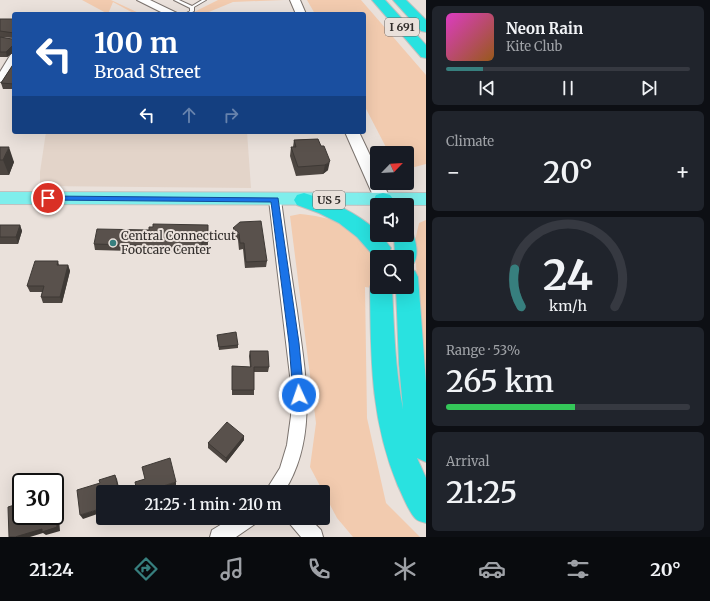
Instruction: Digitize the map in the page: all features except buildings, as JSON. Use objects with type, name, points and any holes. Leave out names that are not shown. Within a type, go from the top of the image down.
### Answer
[{"type":"highway","name":"I 691","points":[[378,0],[426,54]]},
{"type":"highway","name":"I 691","points":[[399,0],[426,28]]},
{"type":"highway","points":[[399,0],[426,18]]},
{"type":"highway","points":[[304,200],[333,211],[351,221],[366,232],[380,247]]},
{"type":"highway","points":[[382,294],[385,385],[390,418],[403,464],[426,508]]},
{"type":"highway","points":[[408,294],[415,402],[426,448]]},
{"type":"main road","name":"US 5","points":[[0,198],[304,200],[370,202]]},
{"type":"main road","name":"US 5","points":[[414,200],[426,199]]},
{"type":"street","points":[[142,0],[169,12]]},
{"type":"street","points":[[295,0],[300,12]]},
{"type":"street","points":[[130,1],[154,12]]},
{"type":"street","points":[[0,79],[12,59]]},
{"type":"street","points":[[353,134],[382,198]]},
{"type":"street","points":[[275,200],[299,384],[299,416],[295,445],[286,472],[278,485]]},
{"type":"street","points":[[219,537],[238,525]]},
{"type":"street","points":[[303,525],[314,537]]},
{"type":"lane","points":[[176,0],[192,6],[204,0]]},
{"type":"lane","points":[[190,12],[192,11],[192,6]]},
{"type":"shaded area","points":[[82,0],[111,0],[137,12],[131,12],[113,2],[109,12],[104,12]]},
{"type":"shaded area","points":[[218,0],[284,0],[233,2],[209,12],[194,12]]},
{"type":"shaded area","points":[[307,0],[361,0],[426,75],[426,164],[414,167],[414,146],[385,146],[366,109],[366,12],[314,12]]},
{"type":"shaded area","points":[[46,134],[247,134],[251,188],[40,186],[40,172]]},
{"type":"shaded area","points":[[300,214],[333,220],[353,230],[368,246],[370,253],[370,288],[365,287],[367,418],[386,503],[420,537],[353,537],[337,518],[330,505],[330,485],[320,485],[310,467],[316,423],[290,216]]},
{"type":"shaded area","points":[[426,220],[426,392],[421,369],[415,241],[419,223]]},
{"type":"place","name":"Central Connecticut Footcare Center","points":[[113,243]]},
{"type":"route","points":[[48,198],[275,200],[294,343],[299,395]]}]
